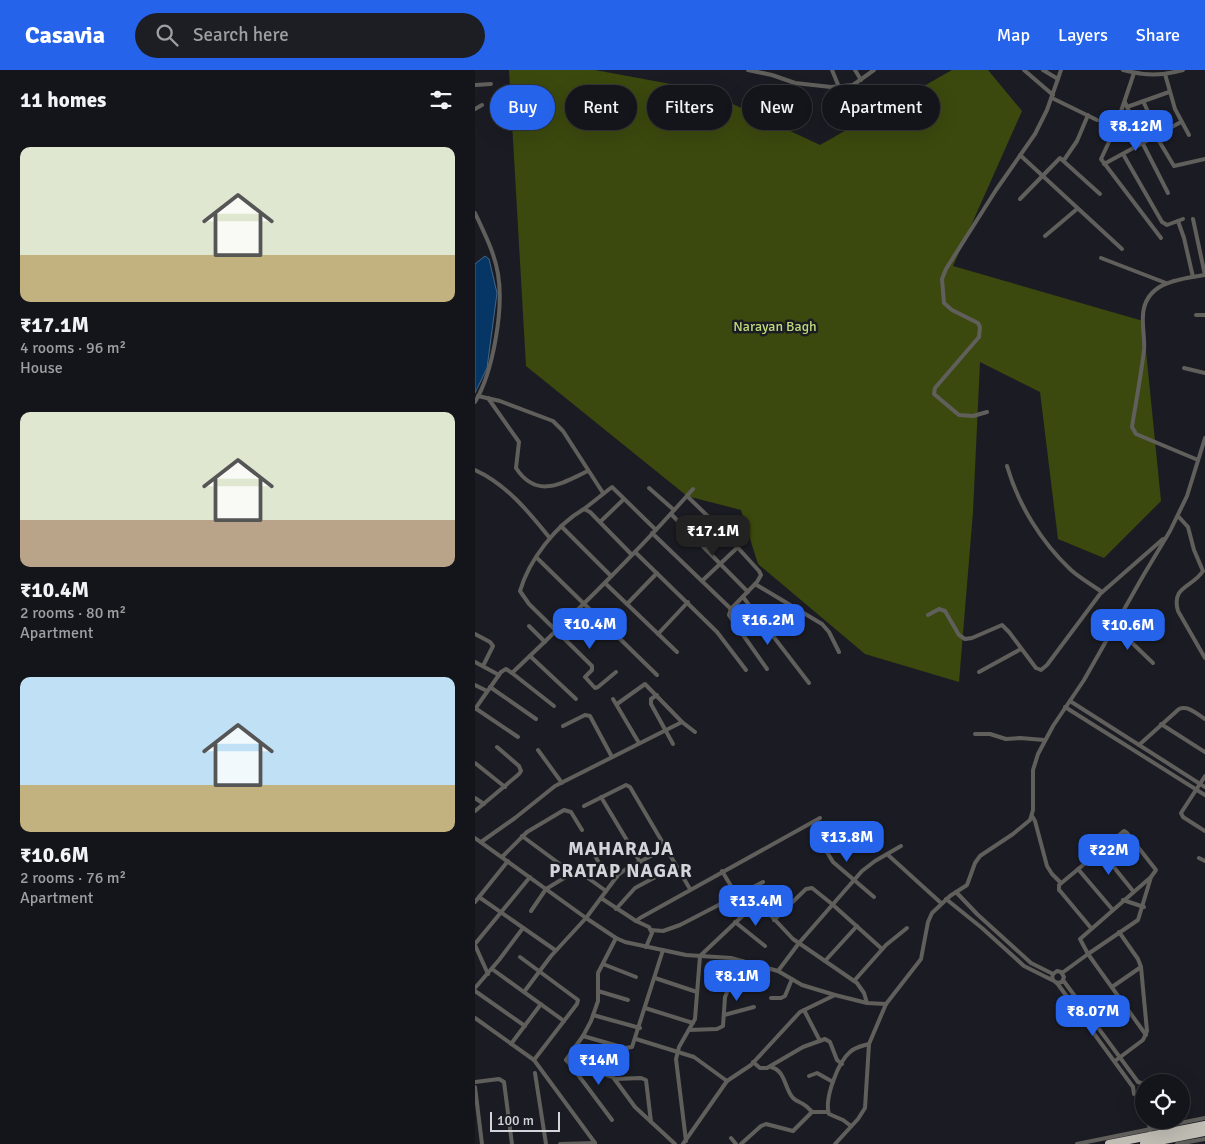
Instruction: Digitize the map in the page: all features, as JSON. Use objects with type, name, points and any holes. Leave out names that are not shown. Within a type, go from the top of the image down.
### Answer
[{"type":"highway","points":[[1109,1144],[1205,1125]]},
{"type":"highway","points":[[1144,1144],[1205,1132]]},
{"type":"street","points":[[748,70],[772,75],[795,83],[822,87]]},
{"type":"street","points":[[832,70],[838,85]]},
{"type":"street","points":[[855,70],[861,80]]},
{"type":"street","points":[[853,85],[874,70]]},
{"type":"street","points":[[1024,70],[1052,96],[1097,120]]},
{"type":"street","points":[[1043,70],[1058,79]]},
{"type":"street","points":[[987,412],[973,416],[959,416],[934,394],[935,388],[979,337],[981,332],[978,323],[951,310],[943,303],[943,278],[946,269],[969,232],[1042,122],[1061,70]]},
{"type":"street","points":[[1123,70],[1147,75],[1165,74],[1181,70]]},
{"type":"street","points":[[1133,72],[1125,102],[1102,156],[1104,164],[1161,238]]},
{"type":"street","points":[[1165,74],[1169,92],[1181,122],[1189,135]]},
{"type":"street","points":[[475,85],[491,84]]},
{"type":"street","points":[[1127,107],[1169,92]]},
{"type":"street","points":[[1143,101],[1157,136],[1174,166],[1205,159]]},
{"type":"street","points":[[1125,102],[1143,144],[1168,193]]},
{"type":"street","points":[[475,109],[483,105]]},
{"type":"street","points":[[1064,160],[1077,141],[1087,115]]},
{"type":"street","points":[[1104,164],[1181,122]]},
{"type":"street","points":[[1123,154],[1163,222],[1167,224],[1183,219]]},
{"type":"street","points":[[1020,155],[1122,249]]},
{"type":"street","points":[[1020,199],[1059,159],[1064,160],[1100,194]]},
{"type":"street","points":[[1045,236],[1077,209]]},
{"type":"street","points":[[475,213],[497,268],[499,286],[495,337],[487,376],[475,402]]},
{"type":"street","points":[[1193,219],[1205,275],[1166,283],[1149,295],[1143,310],[1144,349],[1132,430],[1136,434],[1198,460]]},
{"type":"street","points":[[1178,221],[1193,277]]},
{"type":"street","points":[[1101,258],[1166,283]]},
{"type":"street","points":[[1196,315],[1205,315]]},
{"type":"street","points":[[1184,368],[1205,373]]},
{"type":"street","points":[[478,396],[507,403],[553,420],[563,431],[603,493]]},
{"type":"street","points":[[488,398],[517,438],[519,447],[516,468],[528,481],[538,486],[553,487],[588,471]]},
{"type":"street","points":[[1061,883],[1047,866],[1032,816],[1033,770],[1038,754],[1044,740],[1084,680],[1178,516],[1187,496],[1205,438]]},
{"type":"street","points":[[1007,466],[1012,484],[1035,527],[1071,569],[1102,592]]},
{"type":"street","points":[[475,470],[487,476],[516,498],[549,537]]},
{"type":"street","points":[[615,672],[595,688],[585,677],[592,670],[592,666],[521,594],[522,586],[549,537],[603,493],[612,488],[625,498],[654,532],[731,609]]},
{"type":"street","points":[[649,488],[748,592]]},
{"type":"street","points":[[512,673],[605,583],[693,489]]},
{"type":"street","points":[[687,496],[737,547],[761,575],[731,609],[729,615],[767,669]]},
{"type":"street","points":[[599,522],[625,498]]},
{"type":"street","points":[[584,509],[688,602],[717,632],[747,670]]},
{"type":"street","points":[[1178,516],[1188,527],[1195,553],[1203,571],[1178,594],[1176,603],[1178,611],[1205,658]]},
{"type":"street","points":[[561,526],[611,576]]},
{"type":"street","points":[[928,615],[942,610],[959,635],[965,639],[972,638],[1002,625],[1036,668],[1038,670],[1044,669],[1102,592],[1167,536]]},
{"type":"street","points":[[702,581],[737,547]]},
{"type":"street","points":[[537,558],[657,675]]},
{"type":"street","points":[[627,604],[657,573]]},
{"type":"street","points":[[605,583],[677,652]]},
{"type":"street","points":[[755,584],[822,624],[829,632],[839,652]]},
{"type":"street","points":[[743,597],[809,683]]},
{"type":"street","points":[[658,634],[688,602]]},
{"type":"street","points":[[529,626],[545,642]]},
{"type":"street","points":[[1114,628],[1153,663]]},
{"type":"street","points":[[475,634],[490,642],[493,646],[483,666]]},
{"type":"street","points":[[979,672],[1021,649]]},
{"type":"street","points":[[530,656],[576,699]]},
{"type":"street","points":[[475,662],[499,675]]},
{"type":"street","points":[[518,737],[475,709],[499,675],[506,669],[554,706]]},
{"type":"street","points":[[617,704],[643,684],[647,685],[682,722],[695,732]]},
{"type":"street","points":[[475,685],[489,689],[536,719]]},
{"type":"street","points":[[657,695],[651,701],[673,744]]},
{"type":"street","points":[[475,698],[481,701]]},
{"type":"street","points":[[613,698],[639,743]]},
{"type":"street","points":[[1070,701],[1205,787]]},
{"type":"street","points":[[1065,707],[1205,795]]},
{"type":"street","points":[[1134,750],[1161,724],[1183,708],[1188,708],[1205,719]]},
{"type":"street","points":[[563,726],[585,715],[590,716],[612,757]]},
{"type":"street","points":[[682,722],[555,786],[515,818],[477,840],[616,938],[663,950],[700,956],[731,958],[778,972],[802,985],[835,995],[867,1003],[886,1004]]},
{"type":"street","points":[[1161,724],[1205,752]]},
{"type":"street","points":[[975,734],[990,734],[1006,739],[1044,740]]},
{"type":"street","points":[[475,811],[519,774],[520,768],[497,747]]},
{"type":"street","points":[[538,750],[562,783]]},
{"type":"street","points":[[475,763],[505,787]]},
{"type":"street","points":[[1205,776],[1181,815],[1205,831]]},
{"type":"street","points":[[584,806],[626,785],[630,787],[690,889]]},
{"type":"street","points":[[601,797],[640,862]]},
{"type":"street","points":[[475,798],[484,804]]},
{"type":"street","points":[[502,857],[522,836],[567,809],[583,830]]},
{"type":"street","points":[[835,1144],[865,1108],[869,1044],[873,1031],[886,1004],[919,964],[932,914],[941,903],[967,885],[975,863],[980,856],[1025,825],[1032,816]]},
{"type":"street","points":[[636,921],[644,914],[820,818]]},
{"type":"street","points":[[827,852],[869,827]]},
{"type":"street","points":[[1091,928],[1059,890],[1061,883],[1122,831],[1125,832],[1156,870],[1151,877],[1080,938],[1088,954],[1147,1035]]},
{"type":"street","points":[[815,832],[833,862],[874,898]]},
{"type":"street","points":[[522,836],[572,873]]},
{"type":"street","points":[[778,972],[799,943],[853,881],[869,865],[901,846]]},
{"type":"street","points":[[524,992],[555,950],[586,918],[617,877],[626,868],[666,848]]},
{"type":"street","points":[[1100,850],[1133,891]]},
{"type":"street","points":[[593,854],[599,863],[617,877]]},
{"type":"street","points":[[887,854],[941,903]]},
{"type":"street","points":[[1199,858],[1205,861]]},
{"type":"street","points":[[475,902],[508,861]]},
{"type":"street","points":[[616,909],[635,888],[676,866]]},
{"type":"street","points":[[1078,869],[1112,909]]},
{"type":"street","points":[[531,911],[546,889],[577,871],[606,891]]},
{"type":"street","points":[[722,871],[737,896]]},
{"type":"street","points":[[488,974],[477,956],[475,944],[530,877]]},
{"type":"street","points":[[1063,974],[1088,954],[1139,920],[1151,877]]},
{"type":"street","points":[[601,898],[651,930],[663,931],[680,925],[763,882]]},
{"type":"street","points":[[774,920],[809,887],[815,889],[881,949]]},
{"type":"street","points":[[957,892],[987,924],[1031,963],[1053,974]]},
{"type":"street","points":[[479,897],[555,950]]},
{"type":"street","points":[[946,899],[1027,968],[1057,983],[1115,1061],[1133,1087],[1135,1094]]},
{"type":"street","points":[[1123,900],[1143,907]]},
{"type":"street","points":[[685,1142],[676,1059],[677,1052],[696,1014],[700,956],[756,903],[761,905],[799,943],[861,987],[867,1003]]},
{"type":"street","points":[[735,922],[765,946]]},
{"type":"street","points":[[982,928],[987,924]]},
{"type":"street","points":[[825,961],[857,926]]},
{"type":"street","points":[[523,928],[475,990],[525,1026]]},
{"type":"street","points":[[854,981],[881,949],[907,928]]},
{"type":"street","points":[[646,947],[651,937],[651,930]]},
{"type":"street","points":[[1115,1061],[1147,1035],[1141,967],[1138,959],[1119,932]]},
{"type":"street","points":[[612,1120],[566,1058],[583,1036],[593,1015],[598,1001],[598,973],[616,938]]},
{"type":"street","points":[[1004,948],[1009,943]]},
{"type":"street","points":[[583,1036],[625,1048],[632,1047],[636,1040],[663,950]]},
{"type":"street","points":[[520,957],[577,1000],[577,1004],[534,1060]]},
{"type":"street","points":[[689,1030],[720,1028],[724,1024],[725,998],[729,988],[738,977],[742,961]]},
{"type":"street","points":[[1027,968],[1031,963]]},
{"type":"street","points":[[603,964],[636,977]]},
{"type":"street","points":[[1112,987],[1141,967]]},
{"type":"street","points":[[492,969],[564,1020]]},
{"type":"street","points":[[1053,974],[1057,971],[1063,974]]},
{"type":"street","points":[[1052,980],[1053,974]]},
{"type":"street","points":[[1063,974],[1063,980],[1135,1078]]},
{"type":"street","points":[[655,978],[697,992]]},
{"type":"street","points":[[771,998],[785,996],[792,979]]},
{"type":"street","points":[[1057,983],[1063,980]]},
{"type":"street","points":[[598,991],[628,1000]]},
{"type":"street","points":[[685,1142],[727,1081],[753,1062],[795,1017],[835,995]]},
{"type":"street","points":[[511,1044],[541,1004]]},
{"type":"street","points":[[724,1015],[754,1007]]},
{"type":"street","points":[[645,1008],[693,1023]]},
{"type":"street","points":[[805,1010],[820,1040]]},
{"type":"street","points":[[593,1015],[639,1028]]},
{"type":"street","points":[[475,1018],[534,1060],[596,1144]]},
{"type":"street","points":[[1089,1026],[1094,1022]]},
{"type":"street","points":[[771,1067],[803,1047],[825,1039],[829,1040],[837,1060],[842,1064]]},
{"type":"street","points":[[636,1040],[699,1059],[727,1081]]},
{"type":"street","points":[[828,1112],[828,1096],[833,1082],[848,1054],[854,1049],[869,1044]]},
{"type":"street","points":[[753,1062],[760,1068],[771,1067],[777,1069],[782,1074],[793,1098],[812,1112],[828,1112],[851,1126]]},
{"type":"street","points":[[570,1064],[610,1075],[631,1102],[675,1144]]},
{"type":"street","points":[[535,1073],[546,1144]]},
{"type":"street","points":[[809,1076],[817,1073],[833,1082]]},
{"type":"street","points":[[615,1080],[641,1078],[646,1080],[651,1122]]},
{"type":"street","points":[[475,1082],[499,1079],[504,1082],[512,1144]]},
{"type":"street","points":[[475,1087],[482,1144]]},
{"type":"street","points":[[741,1144],[765,1124],[793,1131],[812,1112]]},
{"type":"street","points":[[1190,1121],[1205,1118]]},
{"type":"street","points":[[1077,1144],[1154,1129]]},
{"type":"street","points":[[731,1138],[735,1144]]},
{"type":"street","points":[[1177,1144],[1205,1139]]},
{"type":"street","points":[[560,1144],[596,1144]]},
{"type":"green space","name":"Narayan Bagh","points":[[509,70],[595,70],[676,85],[647,85],[647,130],[732,130],[732,104],[742,108],[742,130],[788,130],[820,145],[846,130],[940,130],[940,85],[926,85],[952,70],[988,70],[1022,111],[953,266],[1143,321],[1161,501],[1104,558],[1058,539],[1040,392],[980,362],[973,512],[959,682],[865,654],[758,564],[741,510],[687,496],[526,366],[512,130],[555,130],[555,85],[510,85]]},
{"type":"water","points":[[485,256],[489,259],[497,293],[487,368],[475,393],[475,264]]},
{"type":"district","name":"MAHARAJA PRATAP NAGAR","points":[[621,860]]}]
